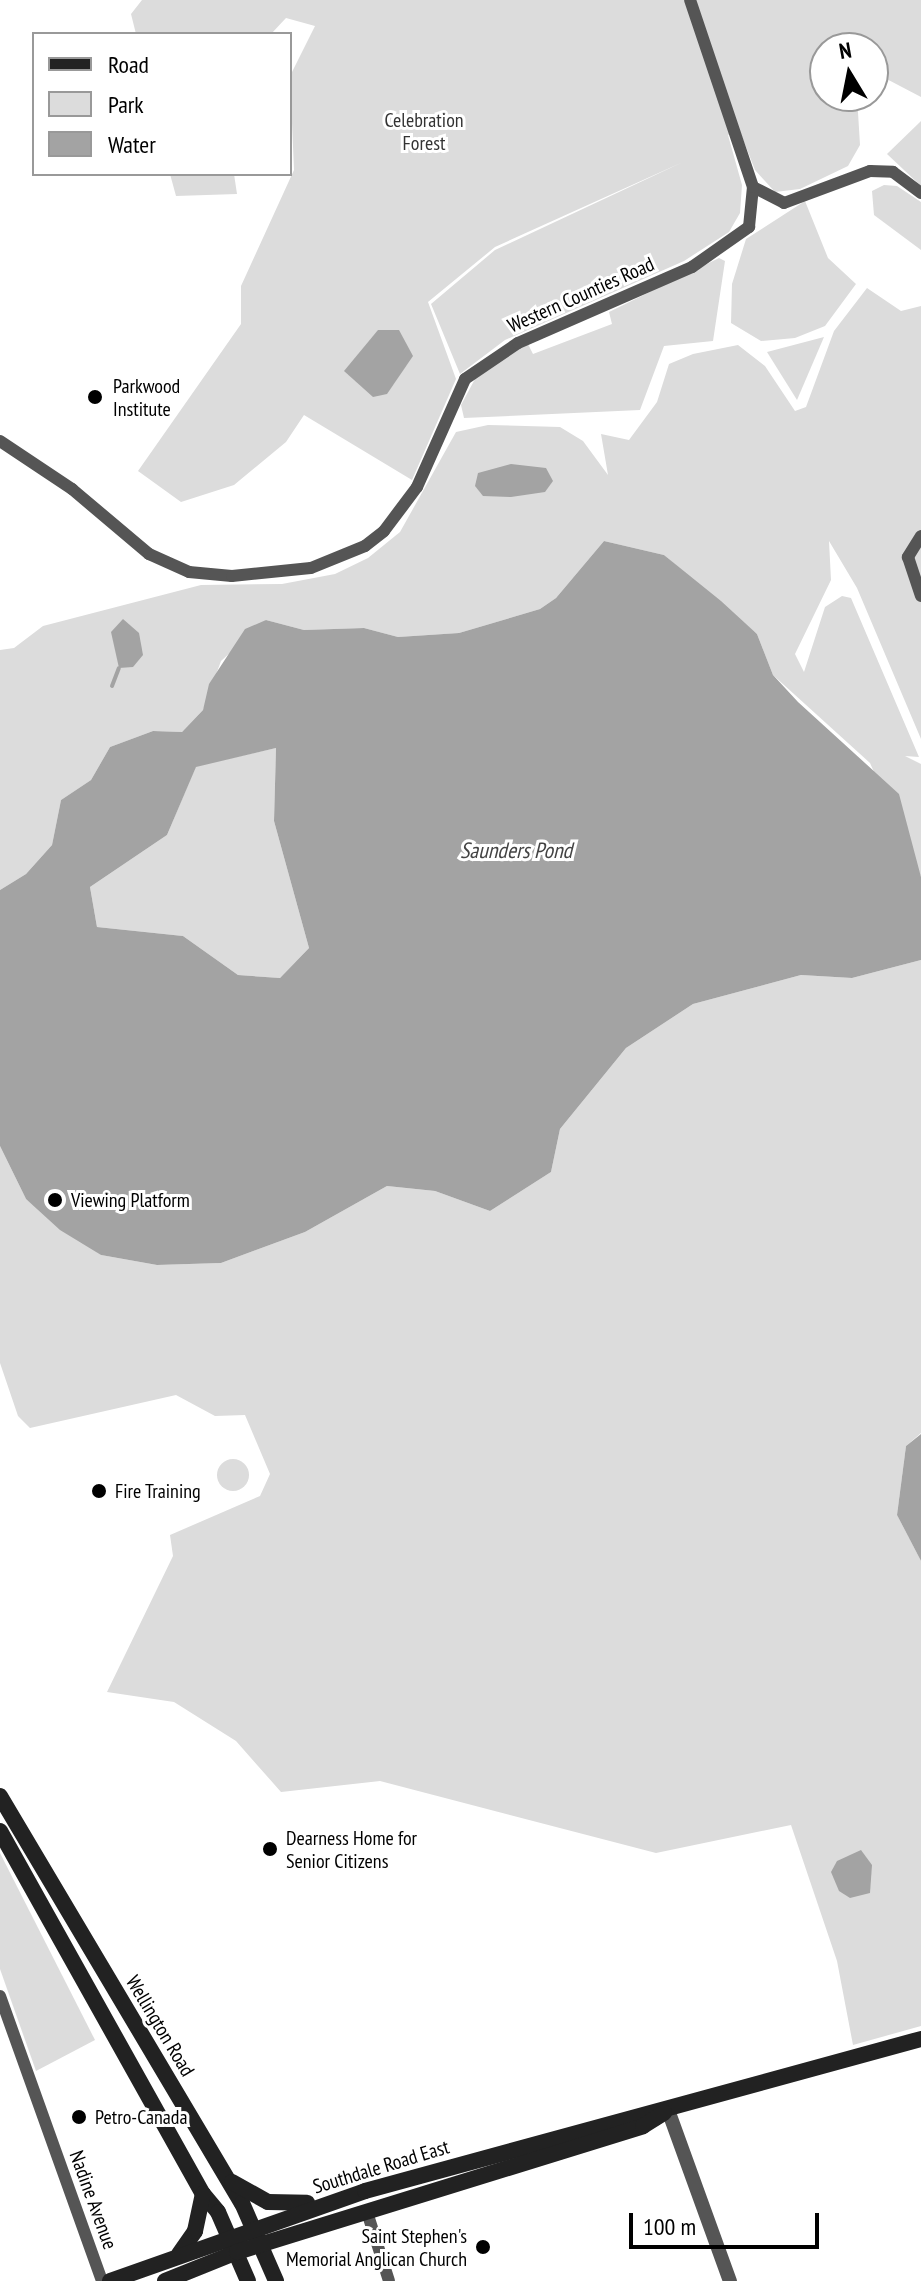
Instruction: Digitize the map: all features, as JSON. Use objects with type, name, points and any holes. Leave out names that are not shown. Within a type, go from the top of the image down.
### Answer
[{"type":"main road","name":"Wellington Road","points":[[0,1796],[228,2179],[276,2281]]},
{"type":"main road","name":"Wellington Road","points":[[0,1831],[229,2236],[248,2281]]},
{"type":"main road","name":"Southdale Road East","points":[[110,2281],[253,2227],[327,2203],[639,2113],[668,2110],[921,2039]]},
{"type":"main road","name":"Southdale Road East","points":[[165,2281],[237,2252],[643,2126],[668,2110]]},
{"type":"main road","points":[[228,2179],[268,2202],[327,2203]]},
{"type":"main road","points":[[176,2256],[192,2238],[203,2194]]},
{"type":"street","name":"Western Counties Road","points":[[0,441],[60,480],[149,554],[189,572],[260,575],[329,563],[365,546],[399,512],[417,487],[465,379],[518,343],[601,310],[717,251],[749,227],[753,187],[690,0]]},
{"type":"street","points":[[753,187],[784,203],[870,171],[893,172],[921,193]]},
{"type":"street","points":[[921,536],[908,557],[921,596]]},
{"type":"street","name":"Nadine Avenue","points":[[0,1996],[5,2028],[102,2281]]},
{"type":"street","points":[[668,2110],[730,2281]]},
{"type":"street","points":[[367,2212],[389,2281]]},
{"type":"green space","name":"Celebration Forest","points":[[142,0],[921,0],[921,97],[889,80],[889,32],[809,32],[809,112],[858,112],[860,145],[848,166],[800,189],[775,192],[755,170],[739,129],[728,135],[742,185],[740,213],[729,232],[684,261],[505,340],[460,374],[431,304],[495,250],[683,162],[495,247],[428,302],[456,379],[412,480],[304,415],[286,442],[234,485],[181,502],[138,471],[241,324],[241,286],[294,170],[292,72],[315,26],[286,18],[273,32],[136,32],[131,14]]},
{"type":"green space","points":[[921,121],[921,186],[887,154]]},
{"type":"green space","points":[[171,176],[234,176],[237,194],[176,196]]},
{"type":"green space","points":[[884,185],[897,186],[921,202],[921,250],[874,215],[872,191]]},
{"type":"green space","points":[[805,201],[828,258],[856,284],[825,326],[795,338],[761,341],[731,323],[732,284],[746,239]]},
{"type":"green space","points":[[719,258],[725,261],[713,341],[664,346],[640,410],[464,418],[461,405],[475,379],[510,354],[528,344],[533,354],[612,324],[609,312]]},
{"type":"green space","points":[[867,288],[901,311],[921,306],[921,739],[857,588],[829,541],[831,580],[795,654],[804,672],[825,607],[842,596],[851,598],[919,757],[905,756],[921,764],[921,877],[870,763],[773,675],[757,634],[664,555],[604,541],[556,598],[540,609],[459,633],[398,637],[364,628],[304,630],[266,620],[221,661],[203,710],[182,732],[153,731],[110,747],[91,780],[61,800],[52,845],[26,874],[0,890],[0,650],[14,648],[43,626],[201,585],[282,584],[335,574],[368,558],[400,532],[456,432],[488,425],[560,427],[583,441],[608,475],[601,434],[629,440],[657,402],[669,364],[693,354],[738,345],[765,366],[795,411],[806,407],[834,331]]},
{"type":"green space","points":[[824,337],[797,400],[767,352]]},
{"type":"green space","points":[[276,748],[274,821],[309,948],[280,978],[238,975],[183,936],[97,927],[90,887],[167,835],[196,766]]},
{"type":"green space","points":[[921,960],[921,1433],[906,1446],[897,1515],[921,1561],[921,2026],[853,2045],[837,1961],[791,1825],[656,1853],[380,1781],[281,1792],[236,1741],[174,1702],[107,1692],[173,1556],[170,1535],[260,1496],[270,1474],[245,1415],[215,1416],[176,1395],[30,1428],[18,1416],[0,1363],[0,1146],[26,1199],[101,1255],[157,1265],[221,1263],[305,1232],[387,1186],[435,1191],[490,1211],[551,1172],[560,1129],[626,1048],[693,1004],[801,975],[852,978]]},
{"type":"green space","points":[[233,1459],[244,1464],[249,1475],[244,1486],[233,1491],[222,1486],[217,1475],[222,1464]]},
{"type":"green space","points":[[0,1853],[95,2040],[36,2071],[0,1969]]},
{"type":"water","points":[[378,330],[399,330],[413,356],[387,394],[373,397],[344,371]]},
{"type":"water","points":[[511,464],[546,468],[553,481],[545,492],[511,497],[483,496],[475,486],[478,473]]},
{"type":"water","name":"Saunders Pond","points":[[604,541],[664,555],[757,634],[773,675],[798,702],[899,794],[921,877],[921,960],[852,978],[801,975],[693,1004],[626,1048],[560,1129],[551,1172],[490,1211],[435,1191],[387,1186],[305,1232],[221,1263],[157,1265],[101,1255],[60,1230],[26,1199],[0,1146],[0,890],[26,874],[52,845],[61,800],[91,780],[110,747],[153,731],[182,732],[203,710],[209,684],[245,629],[266,620],[304,630],[364,628],[398,637],[459,633],[540,609],[556,598]],"holes":[[[276,748],[274,821],[309,948],[280,978],[238,975],[183,936],[97,927],[90,887],[167,835],[196,767]]]},
{"type":"water","points":[[123,619],[139,633],[143,655],[133,667],[119,668],[111,632]]},
{"type":"water","points":[[921,1434],[921,1561],[897,1515],[906,1446]]},
{"type":"water","points":[[861,1850],[872,1865],[870,1893],[850,1898],[839,1891],[831,1872],[837,1861]]},
{"type":"waterway","points":[[112,686],[119,668]]},
{"type":"place","name":"Parkwood Institute","points":[[95,397]]},
{"type":"place","name":"Viewing Platform","points":[[55,1200]]},
{"type":"place","name":"Fire Training","points":[[99,1491]]},
{"type":"place","name":"Dearness Home for Senior Citizens","points":[[270,1849]]},
{"type":"place","name":"Petro-Canada","points":[[79,2117]]},
{"type":"place","name":"Saint Stephen's Memorial Anglican Church","points":[[483,2247]]}]
